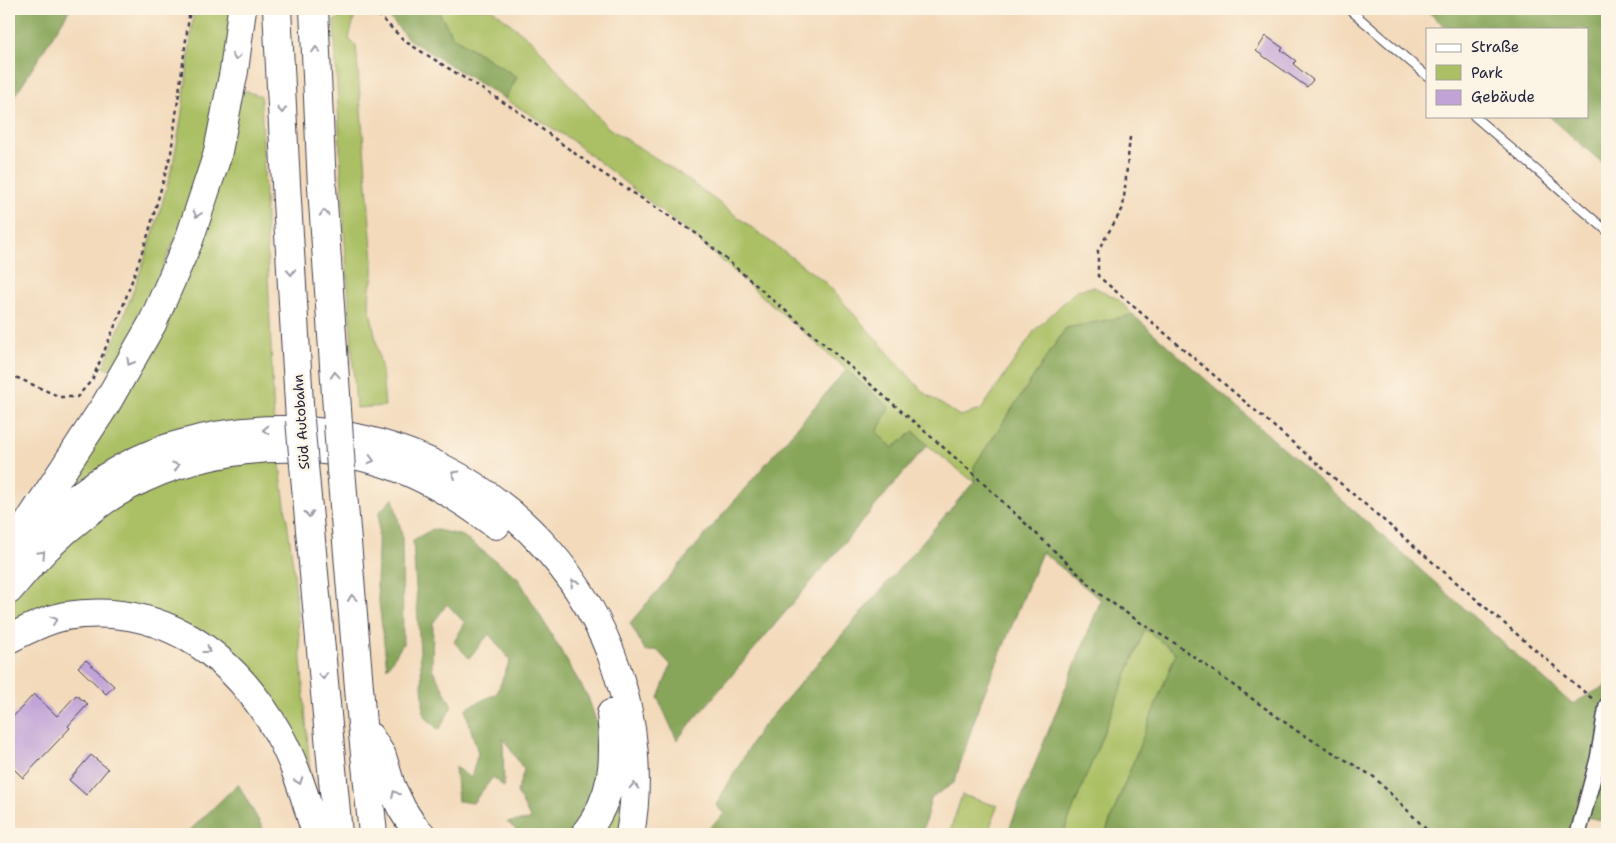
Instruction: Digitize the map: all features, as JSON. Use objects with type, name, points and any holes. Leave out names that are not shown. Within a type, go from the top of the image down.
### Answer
[{"type":"highway","points":[[9,553],[111,396],[152,324],[189,240],[217,156],[234,71],[242,9]]},
{"type":"highway","name":"Süd Autobahn","points":[[278,9],[300,420],[338,834]]},
{"type":"highway","points":[[314,9],[322,187],[341,469],[373,834]]},
{"type":"highway","points":[[9,561],[50,519],[97,482],[129,464],[173,446],[214,436],[254,430],[290,429],[330,432],[372,440],[408,452],[440,466],[477,487],[508,509],[538,538],[566,571],[589,608],[610,649],[621,683],[632,736],[634,781],[630,834]]},
{"type":"highway","points":[[9,590],[52,542],[88,512],[124,489],[164,470],[200,459],[234,452],[271,448],[310,450],[348,455],[387,464],[416,476],[471,506],[496,525],[523,550],[549,580],[570,610],[587,642],[600,674],[610,710],[614,742],[610,786],[604,805],[584,834]]},
{"type":"highway","points":[[9,639],[28,628],[64,616],[97,613],[132,616],[160,624],[188,636],[220,660],[248,687],[272,723],[292,762],[316,834]]},
{"type":"highway","points":[[362,724],[382,756],[391,786],[402,809],[413,826],[422,834]]},
{"type":"street","points":[[1578,834],[1598,759],[1606,708]]},
{"type":"lane","points":[[1349,9],[1426,75]]},
{"type":"lane","points":[[1476,118],[1607,231]]},
{"type":"path","points":[[9,374],[60,397],[77,397],[92,380],[122,310],[142,254],[171,153],[190,9]]},
{"type":"path","points":[[372,9],[406,42],[516,110],[596,168],[697,234],[966,467],[1102,596],[1140,623],[1176,644],[1297,731],[1374,777],[1431,834]]},
{"type":"path","points":[[380,9],[380,16]]},
{"type":"path","points":[[1130,137],[1123,208],[1098,250],[1098,276],[1606,708]]},
{"type":"path","points":[[1603,834],[1607,833]]},
{"type":"green space","points":[[9,9],[70,9],[9,105]]},
{"type":"green space","points":[[194,9],[235,9],[231,42],[194,196],[116,373],[103,367],[142,266],[159,215],[173,163],[183,105]]},
{"type":"green space","points":[[385,9],[437,9],[453,37],[517,77],[505,99],[408,39],[385,12]]},
{"type":"green space","points":[[437,9],[492,9],[533,42],[607,127],[679,173],[827,284],[924,393],[960,416],[981,410],[1035,330],[1077,290],[1094,287],[1118,299],[1133,315],[1066,328],[974,466],[974,482],[927,445],[914,431],[893,448],[877,432],[889,407],[698,240],[570,139],[505,99],[517,77],[453,37]]},
{"type":"green space","points":[[1425,9],[1607,9],[1607,167],[1551,118],[1588,118],[1588,28],[1447,28]]},
{"type":"green space","points":[[348,14],[353,15],[354,19],[349,38],[356,45],[373,262],[369,304],[382,372],[385,406],[356,408],[343,212],[334,21]]},
{"type":"green space","points":[[239,89],[261,96],[274,423],[57,498],[99,428]]},
{"type":"green space","points":[[1133,315],[1572,704],[1607,685],[1607,821],[1575,815],[1569,834],[1105,834],[1176,653],[1145,629],[1063,834],[1007,834],[1101,600],[1042,552],[979,706],[954,783],[931,798],[922,834],[703,834],[724,814],[716,805],[758,732],[974,482],[974,466],[1066,328]]},
{"type":"green space","points":[[846,370],[889,408],[877,432],[893,448],[914,431],[927,445],[677,740],[658,698],[671,665],[657,650],[646,652],[630,623]]},
{"type":"green space","points":[[279,459],[294,573],[312,796],[282,730],[163,618],[9,630],[9,604],[25,585],[69,542],[116,506],[195,470]]},
{"type":"green space","points":[[393,498],[402,535],[403,644],[387,668],[377,586],[379,512]]},
{"type":"green space","points":[[433,529],[463,536],[518,578],[588,697],[601,736],[592,795],[574,830],[568,834],[521,834],[507,822],[531,820],[517,792],[524,770],[503,738],[504,787],[493,777],[473,803],[458,801],[455,767],[471,778],[478,753],[465,709],[497,693],[510,660],[489,634],[469,658],[454,642],[465,623],[447,604],[433,623],[432,668],[452,706],[439,730],[424,716],[413,540]]},
{"type":"green space","points":[[1145,629],[1176,653],[1105,834],[1063,834]]},
{"type":"green space","points":[[620,747],[621,834],[595,834]]},
{"type":"green space","points":[[238,784],[266,834],[186,834]]},
{"type":"green space","points":[[962,795],[997,806],[988,834],[949,834]]},
{"type":"building","points":[[1266,36],[1283,48],[1281,50],[1296,61],[1293,64],[1313,80],[1307,87],[1256,51]]},
{"type":"building","points":[[86,660],[114,686],[106,694],[78,667]]},
{"type":"building","points":[[34,694],[57,716],[76,695],[88,704],[68,726],[70,728],[23,778],[9,764],[9,721]]},
{"type":"building","points":[[91,755],[108,769],[86,795],[69,780]]}]
